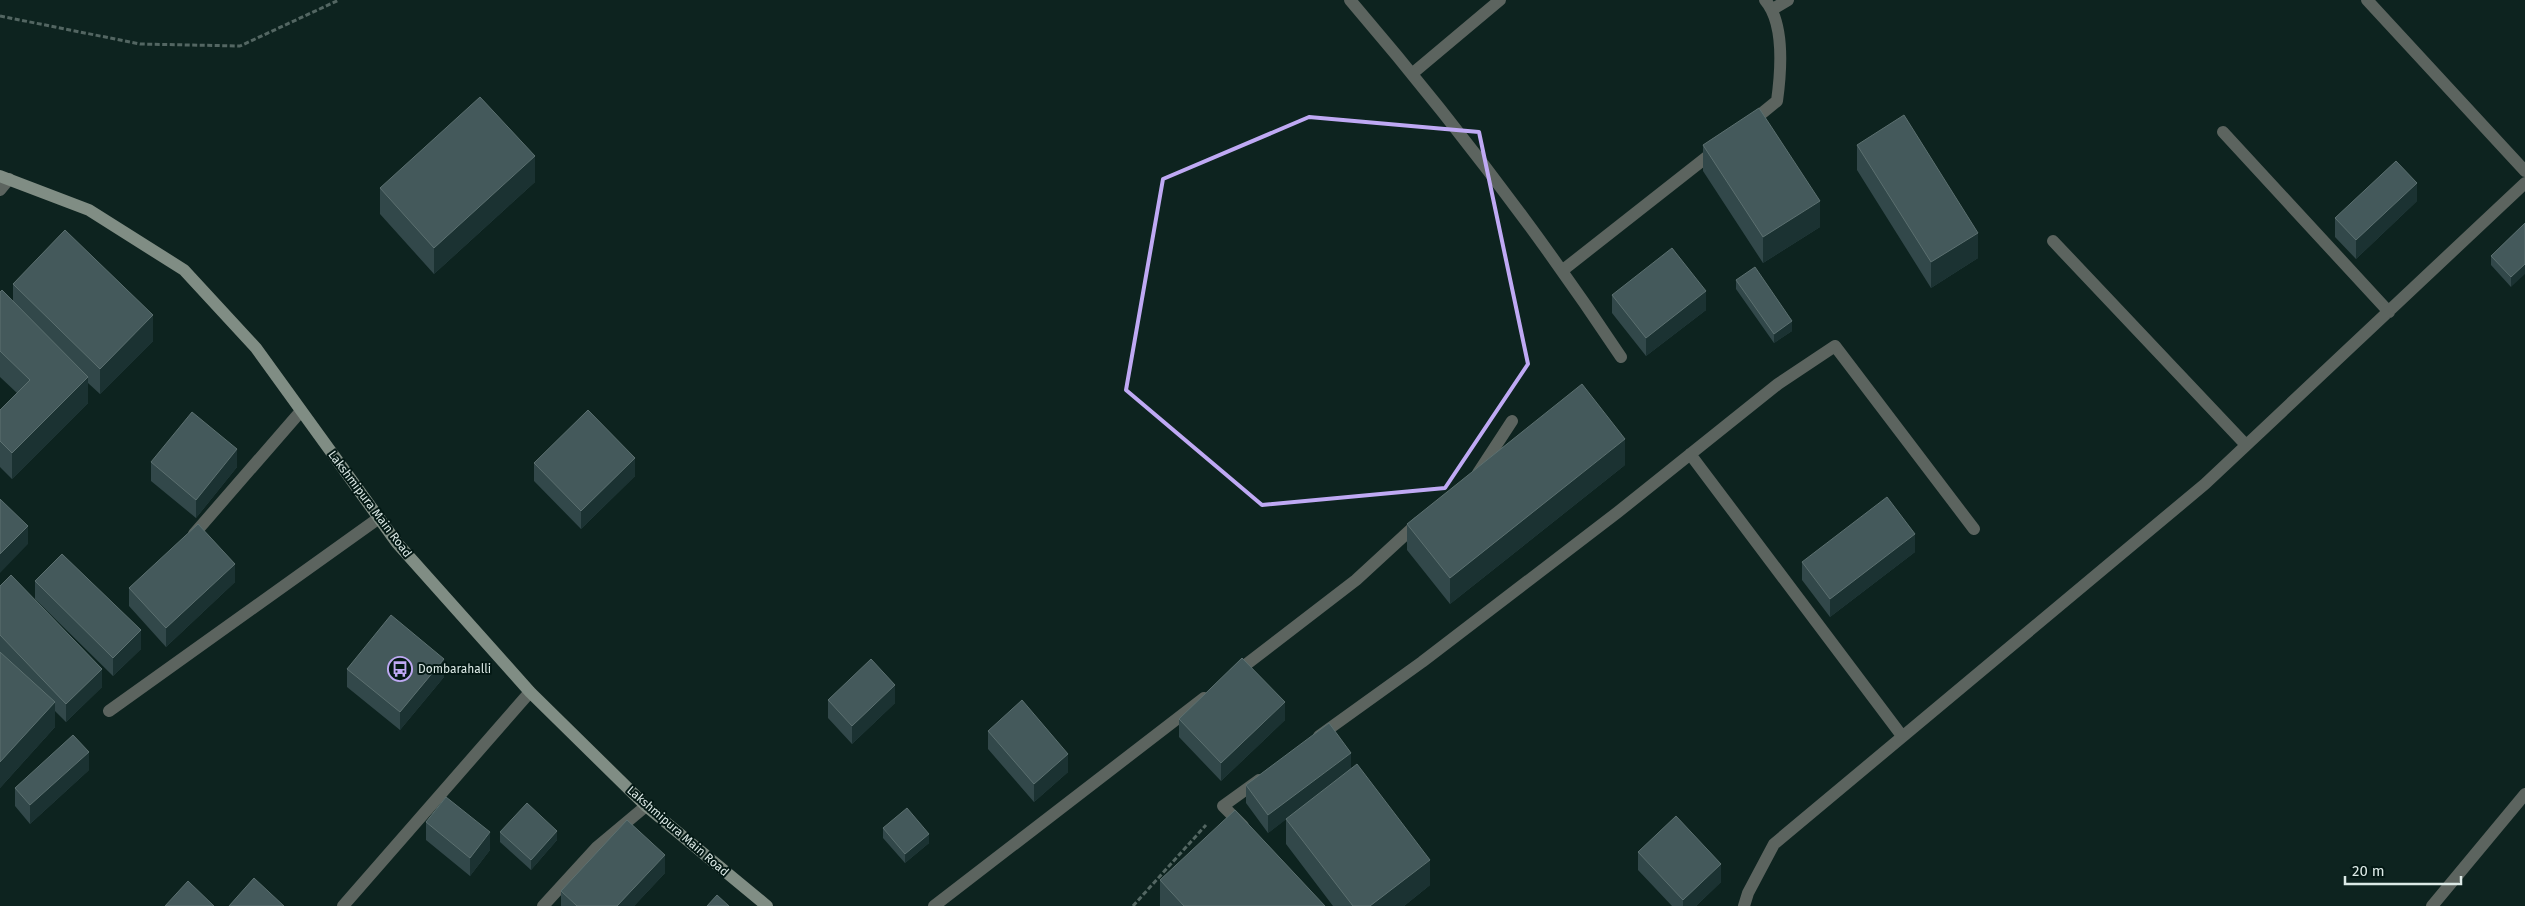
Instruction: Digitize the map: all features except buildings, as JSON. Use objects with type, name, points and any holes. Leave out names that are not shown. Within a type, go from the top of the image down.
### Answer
[{"type":"main road","name":"Lakshmipura Main Road","points":[[4,178],[89,210],[184,270],[256,348],[397,543],[530,692],[646,806],[767,906]]},
{"type":"street","points":[[1350,0],[1413,74],[1564,270],[1621,357]]},
{"type":"street","points":[[1413,74],[1500,0]]},
{"type":"street","points":[[1739,131],[1777,101],[1782,66],[1769,5],[1788,0]]},
{"type":"street","points":[[2367,0],[2525,171]]},
{"type":"street","points":[[2223,132],[2388,312]]},
{"type":"street","points":[[1564,270],[1724,143]]},
{"type":"street","points":[[0,190],[4,178]]},
{"type":"street","points":[[1744,906],[1748,893],[1774,844],[2198,490],[2525,183]]},
{"type":"street","points":[[2052,241],[2246,445]]},
{"type":"street","points":[[1310,743],[1512,594],[1778,384],[1835,346],[1974,529]]},
{"type":"street","points":[[194,534],[301,411]]},
{"type":"street","points":[[1470,480],[1478,474],[1512,421]]},
{"type":"street","points":[[1690,454],[1902,736]]},
{"type":"street","points":[[934,906],[1356,580],[1426,515]]},
{"type":"street","points":[[109,711],[379,518]]},
{"type":"street","points":[[343,906],[530,692]]},
{"type":"street","points":[[1249,833],[1223,806],[1271,772]]},
{"type":"street","points":[[2432,906],[2525,794]]},
{"type":"street","points":[[543,906],[597,847],[646,806]]},
{"type":"path","points":[[0,16],[140,44],[240,46],[339,0]]},
{"type":"path","points":[[1133,906],[1223,806]]},
{"type":"highlighted area","points":[[1309,117],[1479,132],[1528,364],[1445,488],[1262,505],[1126,390],[1163,179]]},
{"type":"place","name":"Dombarahalli","points":[[400,669]]}]
